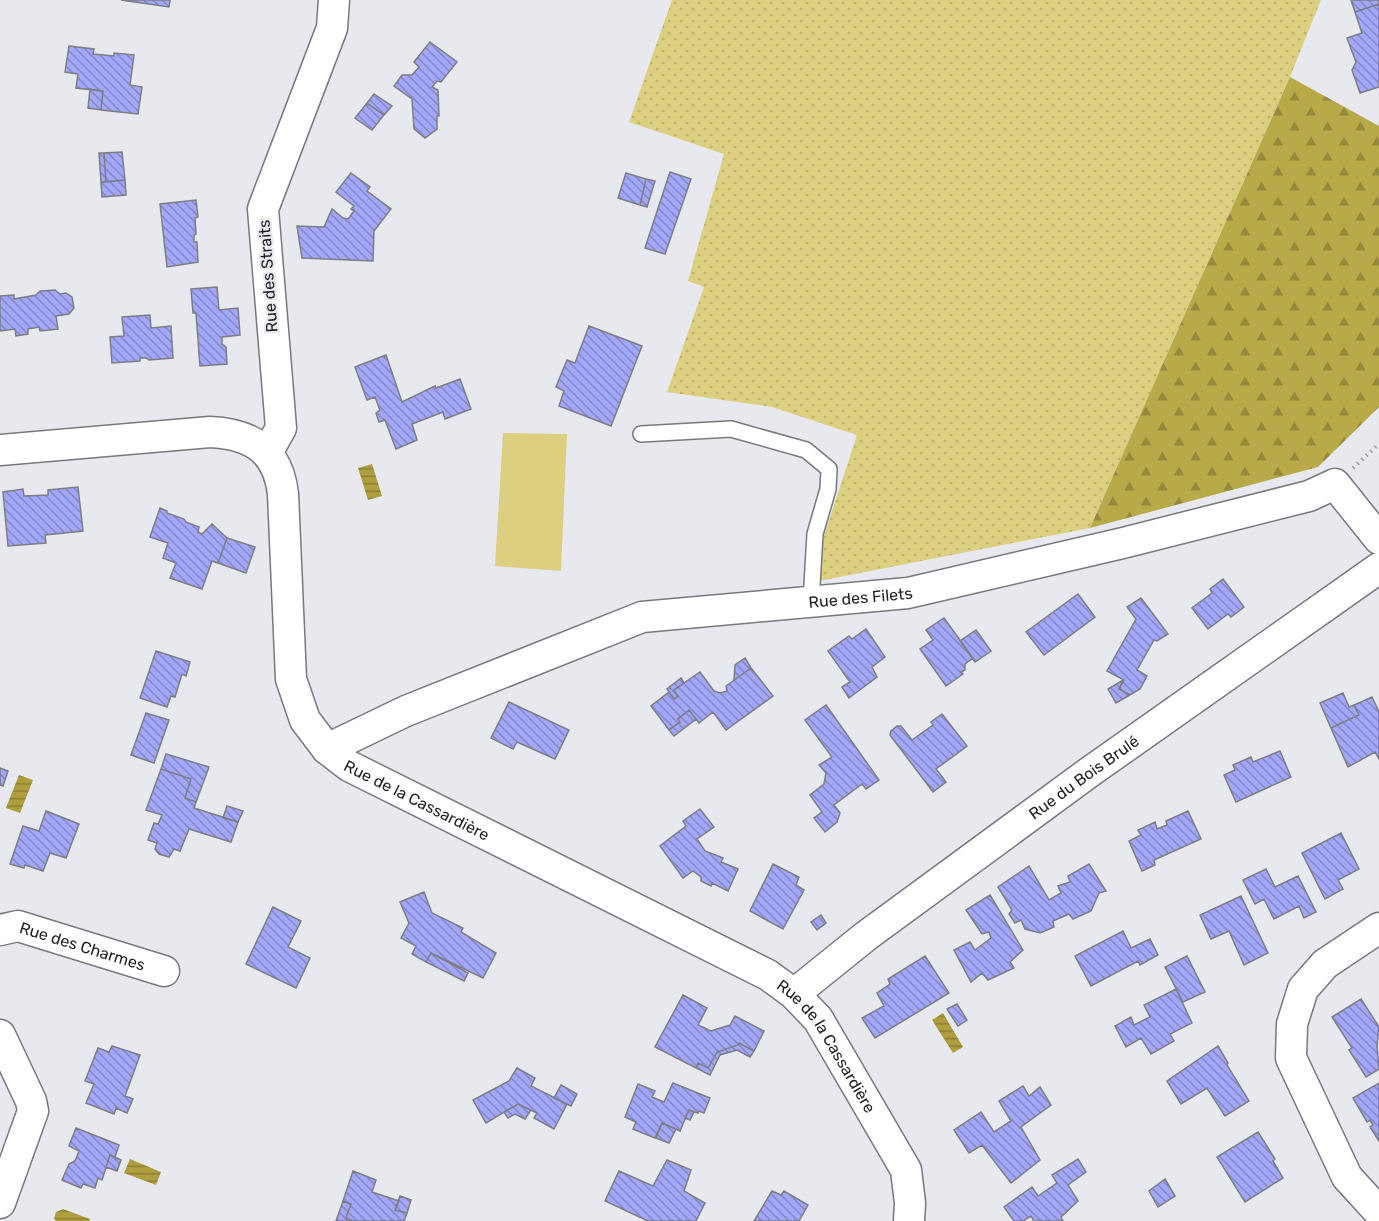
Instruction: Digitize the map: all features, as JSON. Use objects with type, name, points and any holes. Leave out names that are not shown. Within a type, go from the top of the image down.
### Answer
[{"type":"street","name":"Rue des Straits","points":[[267,453],[281,428],[263,209],[332,28],[334,0]]},
{"type":"street","points":[[0,450],[210,432],[232,434],[267,453]]},
{"type":"street","name":"Rue de la Cassardière","points":[[267,453],[277,467],[282,480],[291,680],[305,720],[327,749],[349,766],[768,975],[794,994],[818,1019],[906,1170],[910,1203],[909,1221]]},
{"type":"street","name":"Rue des Filets","points":[[327,749],[406,711],[642,617],[908,593],[1298,499],[1335,484],[1379,539]]},
{"type":"street","name":"Rue du Bois Brulé","points":[[794,994],[866,936],[1091,771],[1379,568]]},
{"type":"street","name":"Rue des Charmes","points":[[0,930],[18,926],[164,971]]},
{"type":"street","points":[[1379,928],[1325,964],[1303,989],[1292,1024],[1291,1058],[1347,1177],[1379,1212]]},
{"type":"street","points":[[0,1035],[31,1101],[33,1111],[0,1203]]},
{"type":"lane","points":[[641,435],[731,429],[806,450],[829,469],[828,489],[815,534],[811,602]]},
{"type":"shaded area","points":[[672,0],[1321,0],[1290,77],[1090,528],[819,581],[820,548],[857,435],[772,407],[667,392],[704,287],[688,281],[724,154],[629,122]]},
{"type":"shaded area","points":[[503,433],[567,434],[561,571],[495,566]]},
{"type":"shaded area","points":[[372,464],[382,496],[368,500],[358,468]]},
{"type":"shaded area","points":[[19,775],[33,780],[20,813],[6,808]]},
{"type":"shaded area","points":[[943,1013],[963,1047],[953,1053],[932,1020]]},
{"type":"shaded area","points":[[130,1159],[161,1172],[156,1185],[124,1173]]},
{"type":"shaded area","points":[[63,1209],[90,1219],[89,1221],[56,1221],[54,1218],[56,1212]]},
{"type":"green space","points":[[1290,77],[1379,126],[1379,407],[1318,467],[1090,528]]},
{"type":"building","points":[[121,0],[170,0],[169,7]]},
{"type":"building","points":[[1351,0],[1379,0],[1379,4],[1355,12]]},
{"type":"building","points":[[1379,4],[1379,87],[1360,93],[1352,70],[1356,62],[1347,38],[1362,33],[1355,12]]},
{"type":"building","points":[[430,42],[457,62],[441,82],[437,81],[432,87],[438,90],[439,116],[437,116],[437,129],[425,138],[414,129],[412,99],[394,86],[402,75],[412,75],[419,67],[414,62]]},
{"type":"building","points":[[69,46],[94,49],[93,54],[134,55],[130,85],[142,87],[138,114],[101,110],[103,91],[76,88],[78,74],[65,72]]},
{"type":"building","points":[[90,89],[103,91],[101,110],[88,108]]},
{"type":"building","points":[[374,94],[392,106],[384,115],[367,103]]},
{"type":"building","points":[[367,103],[384,115],[372,130],[355,118]]},
{"type":"building","points":[[122,152],[125,180],[106,182],[104,153]]},
{"type":"building","points":[[99,153],[104,153],[106,182],[101,182]]},
{"type":"building","points":[[670,172],[691,179],[665,254],[645,248]]},
{"type":"building","points":[[351,173],[370,187],[367,191],[391,209],[374,231],[373,261],[302,258],[297,226],[324,227],[332,209],[343,218],[348,219],[354,211],[351,209],[354,206],[336,192]]},
{"type":"building","points":[[626,173],[646,179],[640,205],[618,198]]},
{"type":"building","points":[[646,179],[655,181],[647,207],[640,205]]},
{"type":"building","points":[[125,180],[126,195],[102,197],[101,182]]},
{"type":"building","points":[[196,200],[198,217],[195,218],[194,242],[197,242],[198,262],[167,267],[160,204]]},
{"type":"building","points":[[217,287],[219,310],[238,308],[240,335],[222,337],[222,344],[226,347],[227,364],[200,366],[196,313],[193,313],[191,289]]},
{"type":"building","points":[[55,290],[72,297],[74,308],[69,314],[56,316],[58,329],[40,331],[39,327],[28,329],[28,334],[16,336],[15,329],[0,331],[0,296],[14,295],[14,299],[36,295],[40,291]]},
{"type":"building","points":[[150,315],[151,328],[171,326],[173,358],[149,360],[140,358],[140,361],[112,363],[110,337],[124,336],[122,317]]},
{"type":"building","points":[[589,326],[642,346],[611,426],[559,406],[564,391],[556,387],[567,360],[575,363]]},
{"type":"building","points":[[386,355],[402,402],[435,386],[436,388],[460,379],[471,409],[445,419],[443,412],[412,424],[417,440],[396,449],[385,420],[379,422],[376,413],[380,410],[375,397],[367,400],[355,367]]},
{"type":"building","points":[[78,487],[83,531],[45,535],[46,543],[8,546],[3,492],[23,489],[24,496],[48,495],[48,490]]},
{"type":"building","points":[[160,508],[199,527],[198,532],[202,534],[212,524],[227,538],[218,563],[212,561],[202,589],[170,578],[176,563],[163,558],[168,543],[150,537]]},
{"type":"building","points":[[227,538],[255,547],[246,573],[218,563]]},
{"type":"building","points":[[1223,579],[1244,607],[1231,617],[1228,614],[1208,629],[1192,608],[1212,593],[1210,589]]},
{"type":"building","points":[[1078,594],[1095,617],[1044,655],[1026,632]]},
{"type":"building","points":[[1141,598],[1168,634],[1157,641],[1154,640],[1137,670],[1147,676],[1140,689],[1130,695],[1119,689],[1124,680],[1107,671],[1136,619],[1127,607]]},
{"type":"building","points":[[944,618],[973,658],[965,664],[965,670],[961,672],[963,674],[946,686],[920,649],[933,640],[926,630]]},
{"type":"building","points":[[866,629],[885,657],[872,667],[877,677],[849,698],[842,687],[850,682],[828,651],[849,636],[852,639]]},
{"type":"building","points":[[976,630],[991,651],[975,662],[960,641]]},
{"type":"building","points":[[156,651],[190,662],[186,676],[182,674],[175,697],[171,696],[167,707],[140,698]]},
{"type":"building","points":[[745,658],[751,668],[734,680],[735,665]]},
{"type":"building","points":[[751,668],[773,696],[726,730],[713,712],[699,723],[689,710],[678,719],[680,722],[669,730],[651,706],[669,692],[674,699],[678,696],[674,690],[700,672],[714,691],[720,693],[727,691],[726,686]]},
{"type":"building","points":[[681,678],[684,683],[674,690],[678,696],[674,699],[667,689]]},
{"type":"building","points":[[1123,680],[1119,689],[1130,695],[1116,703],[1108,689]]},
{"type":"building","points":[[1343,693],[1349,707],[1354,705],[1359,715],[1331,728],[1320,703]]},
{"type":"building","points":[[1372,697],[1379,712],[1379,759],[1375,752],[1348,767],[1331,728],[1359,715],[1354,705]]},
{"type":"building","points":[[509,702],[569,730],[555,759],[517,742],[513,749],[491,738]]},
{"type":"building","points":[[826,705],[879,780],[866,789],[862,784],[834,805],[840,813],[837,822],[825,832],[814,818],[822,812],[810,795],[824,784],[826,773],[819,765],[832,757],[805,720]]},
{"type":"building","points":[[689,710],[696,719],[674,736],[669,730],[680,722],[678,719]]},
{"type":"building","points":[[146,713],[169,720],[154,763],[131,755]]},
{"type":"building","points":[[942,714],[967,746],[936,769],[946,782],[933,792],[890,735],[897,726],[901,726],[912,740],[933,725],[931,722]]},
{"type":"building","points":[[1280,751],[1291,777],[1236,802],[1224,775],[1235,770],[1233,765],[1251,757],[1253,762]]},
{"type":"building","points":[[166,754],[209,767],[196,802],[185,798],[191,779],[161,769]]},
{"type":"building","points":[[0,768],[8,771],[3,786],[0,785]]},
{"type":"building","points":[[161,769],[191,779],[185,798],[196,802],[194,808],[238,822],[231,842],[189,829],[180,851],[174,849],[169,857],[159,854],[155,849],[157,843],[148,840],[154,823],[158,824],[162,815],[146,810]]},
{"type":"building","points":[[227,806],[243,811],[238,822],[223,818]]},
{"type":"building","points":[[700,809],[714,827],[697,839],[705,851],[723,858],[721,862],[738,869],[728,891],[712,883],[711,886],[701,881],[701,877],[693,871],[683,878],[660,846],[686,826],[683,821]]},
{"type":"building","points":[[46,811],[79,824],[66,858],[50,853],[43,871],[25,865],[24,868],[10,864],[23,826],[39,831]]},
{"type":"building","points":[[1188,811],[1201,839],[1154,860],[1155,865],[1142,871],[1129,841],[1141,835],[1138,830],[1155,822],[1157,829],[1167,825],[1166,821]]},
{"type":"building","points":[[1341,833],[1359,869],[1338,880],[1343,889],[1325,899],[1302,853]]},
{"type":"building","points":[[773,864],[799,877],[796,885],[804,890],[783,929],[750,911]]},
{"type":"building","points":[[1089,864],[1106,891],[1099,893],[1091,911],[1073,919],[1069,914],[1053,921],[1054,927],[1040,933],[1025,929],[1021,920],[1015,923],[1009,914],[1012,910],[998,887],[1029,866],[1049,900],[1061,893],[1058,886],[1070,882],[1068,876]]},
{"type":"building","points":[[1266,869],[1275,887],[1298,876],[1316,912],[1304,918],[1299,906],[1274,919],[1264,899],[1255,904],[1243,880]]},
{"type":"building","points":[[424,892],[432,913],[463,928],[461,932],[496,953],[483,978],[431,953],[426,962],[412,954],[416,946],[401,938],[409,923],[400,902]]},
{"type":"building","points":[[990,895],[1023,950],[1010,962],[1014,968],[988,980],[982,973],[971,982],[954,950],[970,942],[975,950],[991,938],[989,932],[982,934],[966,910]]},
{"type":"building","points":[[1241,896],[1268,953],[1244,965],[1229,931],[1211,939],[1200,915]]},
{"type":"building","points":[[273,907],[301,921],[288,947],[310,958],[296,988],[246,964]]},
{"type":"building","points":[[821,915],[826,923],[817,930],[811,922]]},
{"type":"building","points":[[1123,931],[1131,948],[1150,939],[1158,955],[1140,965],[1138,961],[1091,986],[1075,956]]},
{"type":"building","points":[[431,953],[468,973],[464,981],[426,962]]},
{"type":"building","points":[[925,956],[949,993],[875,1038],[862,1018],[884,1006],[877,993],[890,984],[888,979]]},
{"type":"building","points":[[1187,956],[1205,992],[1183,1002],[1165,967]]},
{"type":"building","points":[[1176,989],[1192,1023],[1170,1034],[1174,1041],[1151,1054],[1141,1038],[1126,1047],[1115,1026],[1131,1017],[1134,1025],[1150,1017],[1144,1005]]},
{"type":"building","points":[[683,995],[707,1008],[698,1025],[711,1031],[730,1025],[735,1016],[764,1031],[754,1051],[739,1043],[717,1052],[708,1068],[698,1063],[696,1068],[655,1047]]},
{"type":"building","points":[[1361,999],[1379,1027],[1377,1046],[1379,1069],[1366,1077],[1349,1050],[1352,1048],[1332,1017]]},
{"type":"building","points":[[957,1004],[967,1020],[958,1026],[947,1009]]},
{"type":"building","points":[[739,1043],[754,1051],[750,1057],[737,1050],[720,1055],[710,1075],[696,1068],[698,1063],[708,1068],[717,1052]]},
{"type":"building","points":[[112,1046],[140,1055],[125,1096],[133,1099],[127,1113],[116,1108],[114,1114],[86,1103],[94,1084],[85,1081],[98,1048],[109,1052]]},
{"type":"building","points":[[1218,1046],[1249,1101],[1225,1116],[1207,1088],[1181,1104],[1167,1081]]},
{"type":"building","points":[[517,1068],[535,1078],[531,1086],[567,1104],[554,1129],[534,1118],[537,1113],[518,1104],[486,1123],[473,1100],[509,1081]]},
{"type":"building","points":[[673,1083],[710,1098],[704,1113],[689,1110],[680,1131],[662,1123],[655,1138],[633,1129],[636,1122],[625,1117],[638,1084],[655,1091],[652,1097],[664,1102]]},
{"type":"building","points":[[1379,1083],[1379,1141],[1370,1127],[1373,1125],[1370,1120],[1367,1122],[1353,1098]]},
{"type":"building","points":[[561,1085],[577,1094],[571,1106],[554,1098]]},
{"type":"building","points":[[1023,1086],[1029,1096],[1040,1087],[1051,1105],[1021,1127],[1040,1160],[1011,1183],[982,1145],[969,1153],[954,1130],[981,1112],[994,1132],[1011,1121],[999,1101]]},
{"type":"building","points":[[518,1104],[531,1110],[525,1119],[515,1114],[508,1118],[504,1112]]},
{"type":"building","points":[[689,1110],[694,1112],[690,1120],[685,1118]]},
{"type":"building","points":[[662,1123],[676,1129],[669,1143],[656,1138]]},
{"type":"building","points":[[76,1128],[119,1145],[115,1157],[110,1155],[102,1180],[98,1178],[95,1188],[83,1184],[81,1188],[62,1180],[69,1164],[75,1161],[79,1151],[69,1146]]},
{"type":"building","points":[[1258,1132],[1275,1159],[1273,1161],[1283,1178],[1245,1202],[1217,1157]]},
{"type":"building","points":[[110,1155],[121,1160],[117,1171],[106,1167]]},
{"type":"building","points":[[1078,1159],[1086,1172],[1068,1185],[1078,1201],[1061,1217],[1063,1221],[1034,1221],[1031,1216],[1023,1221],[1014,1221],[1004,1207],[1032,1187],[1038,1196],[1057,1183],[1052,1175]]},
{"type":"building","points":[[667,1160],[691,1170],[684,1191],[705,1203],[696,1221],[648,1221],[605,1201],[619,1171],[653,1186]]},
{"type":"building","points":[[353,1171],[376,1180],[372,1192],[399,1201],[395,1210],[407,1213],[404,1221],[353,1221],[346,1218],[351,1204],[343,1201]]},
{"type":"building","points":[[1165,1179],[1175,1196],[1158,1207],[1149,1191]]},
{"type":"building","points":[[772,1191],[781,1195],[784,1191],[808,1205],[799,1221],[754,1221]]},
{"type":"building","points":[[400,1196],[411,1200],[407,1213],[395,1210]]},
{"type":"building","points":[[343,1201],[351,1204],[346,1218],[353,1221],[336,1221]]}]
